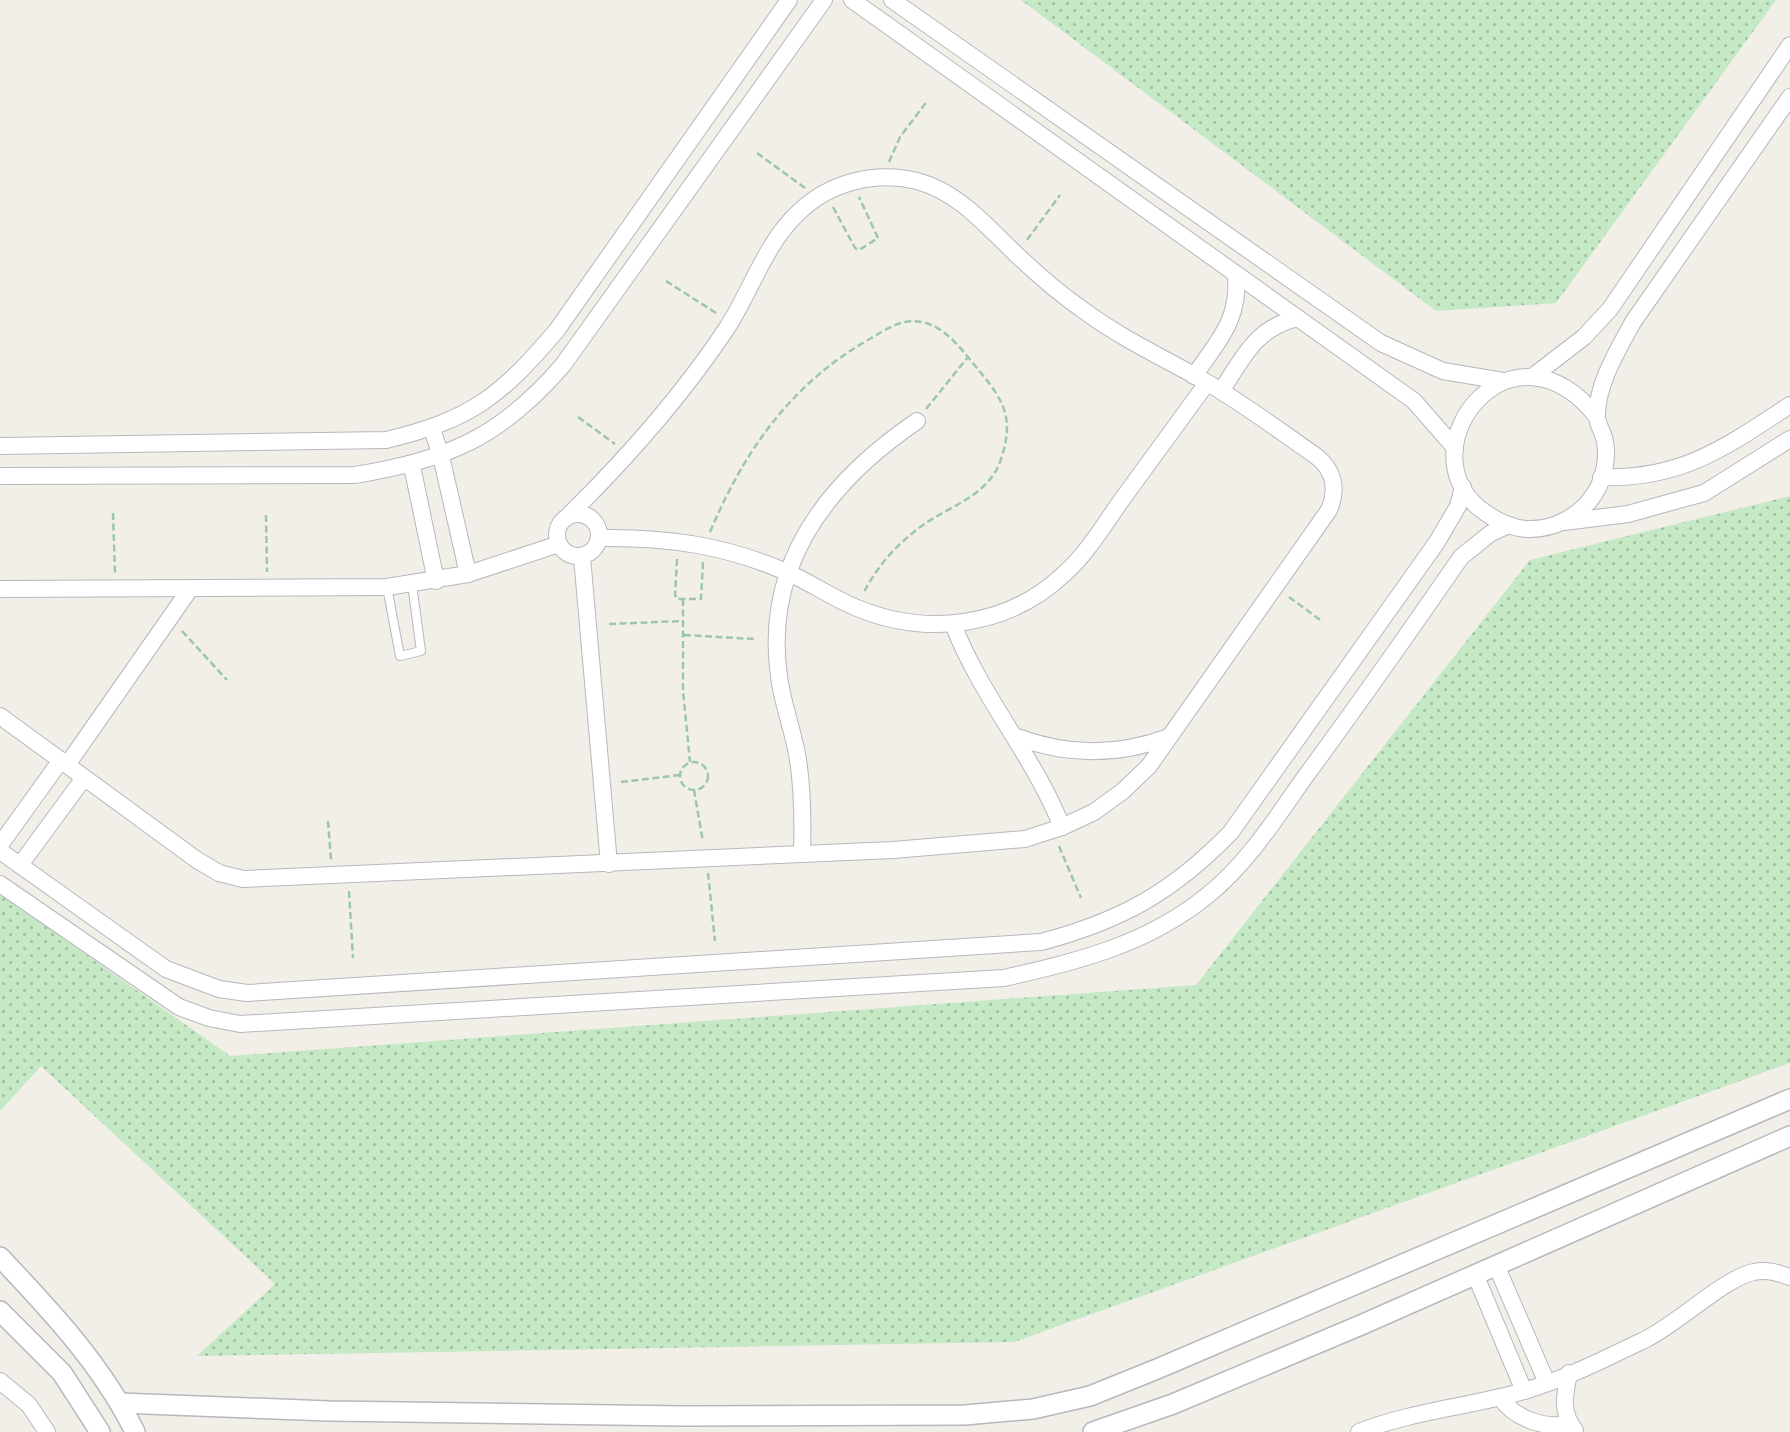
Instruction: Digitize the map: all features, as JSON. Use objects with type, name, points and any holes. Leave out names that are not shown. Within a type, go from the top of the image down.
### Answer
[{"type":"street","points":[[0,446],[386,440],[432,429],[461,417],[494,396],[524,370],[557,330],[789,0]]},
{"type":"street","points":[[0,476],[355,475],[412,466],[476,440],[511,417],[563,365],[824,0]]},
{"type":"street","points":[[852,0],[1414,401],[1455,448]]},
{"type":"street","points":[[892,0],[1381,343],[1443,371],[1506,381],[1532,377],[1558,382],[1581,396],[1597,417],[1605,442],[1601,477],[1595,493],[1577,513],[1562,522]]},
{"type":"street","points":[[1532,377],[1584,337],[1610,309],[1790,45]]},
{"type":"street","points":[[1597,417],[1606,376],[1633,322],[1790,97]]},
{"type":"street","points":[[0,716],[197,860],[219,873],[256,881],[802,854],[1025,839],[1057,829],[1094,812],[1124,791],[1149,766],[1329,510],[1334,494],[1332,476],[1316,456],[1207,383],[1100,323],[1017,254],[970,210],[945,192],[917,181],[887,177],[851,182],[821,194],[780,233],[731,322],[683,391],[630,455],[570,514],[558,530],[559,544],[568,554],[582,557],[594,550],[600,538],[591,518],[570,514]]},
{"type":"street","points":[[1207,383],[1231,323],[1237,299],[1236,275]]},
{"type":"street","points":[[600,538],[678,540],[747,556],[788,572],[856,608],[883,617],[930,625],[953,624],[1013,609],[1065,574],[1207,383],[1257,337],[1274,325],[1297,318]]},
{"type":"street","points":[[1506,381],[1486,391],[1470,407],[1460,426],[1455,448],[1463,487],[1475,504],[1490,517],[1509,526],[1527,529],[1628,514],[1704,493],[1790,439]]},
{"type":"street","points":[[1601,477],[1646,476],[1690,465],[1729,446],[1790,405]]},
{"type":"street","points":[[802,854],[801,779],[777,658],[776,635],[788,572],[810,526],[839,485],[875,449],[917,421]]},
{"type":"street","points":[[432,429],[441,456],[468,574]]},
{"type":"street","points":[[412,466],[436,581]]},
{"type":"street","points":[[0,851],[166,969],[219,989],[247,993],[997,947],[1041,942],[1084,931],[1125,914],[1164,892],[1199,864],[1231,832],[1437,542],[1458,506],[1463,487]]},
{"type":"street","points":[[0,884],[179,1007],[209,1018],[240,1024],[1004,978],[1078,962],[1126,944],[1165,924],[1208,895],[1252,851],[1461,557],[1483,538],[1509,526]]},
{"type":"street","points":[[0,589],[387,587],[468,574],[559,544]]},
{"type":"street","points":[[582,557],[609,864]]},
{"type":"street","points":[[0,845],[64,763],[190,589]]},
{"type":"street","points":[[953,624],[984,691],[1017,737],[1046,790],[1057,829]]},
{"type":"street","points":[[1017,737],[1059,750],[1093,752],[1126,750],[1170,737]]},
{"type":"street","points":[[20,865],[84,778]]},
{"type":"street","points":[[120,1403],[329,1410],[682,1416],[965,1415],[1033,1409],[1090,1396],[1157,1369],[1790,1099]]},
{"type":"street","points":[[1093,1432],[1173,1405],[1790,1136]]},
{"type":"street","points":[[0,1257],[65,1325],[120,1403],[135,1432]]},
{"type":"street","points":[[1496,1265],[1547,1384]]},
{"type":"street","points":[[1359,1432],[1424,1411],[1500,1397],[1547,1384],[1649,1338],[1738,1277],[1755,1271],[1773,1271],[1790,1277]]},
{"type":"street","points":[[1475,1274],[1524,1391]]},
{"type":"street","points":[[0,1311],[62,1374],[100,1432]]},
{"type":"street","points":[[1500,1397],[1510,1409],[1533,1421],[1573,1428],[1564,1404],[1569,1373]]},
{"type":"street","points":[[0,1381],[29,1405],[47,1432]]},
{"type":"lane","points":[[387,587],[400,656],[421,651],[412,584]]},
{"type":"path","points":[[887,177],[895,146],[928,100]]},
{"type":"path","points":[[757,153],[821,194],[855,249],[859,250],[878,237],[851,182]]},
{"type":"path","points":[[1017,254],[1060,195]]},
{"type":"path","points":[[666,281],[731,322]]},
{"type":"path","points":[[917,421],[968,357]]},
{"type":"path","points":[[578,417],[630,455]]},
{"type":"path","points":[[113,513],[115,589]]},
{"type":"path","points":[[266,515],[267,588]]},
{"type":"path","points":[[678,540],[675,595],[683,599],[701,598],[704,545]]},
{"type":"path","points":[[1275,586],[1323,622]]},
{"type":"path","points":[[683,599],[682,635],[690,762]]},
{"type":"path","points":[[170,618],[226,680]]},
{"type":"path","points":[[609,624],[682,621]]},
{"type":"path","points":[[682,635],[754,639]]},
{"type":"path","points":[[690,762],[699,763],[708,774],[703,787],[694,790],[685,786],[680,775],[682,768],[690,762]]},
{"type":"path","points":[[621,782],[680,775]]},
{"type":"path","points":[[694,790],[707,859],[715,941]]},
{"type":"path","points":[[328,821],[341,877],[353,958]]},
{"type":"path","points":[[1057,829],[1081,898]]},
{"type":"green space","points":[[1021,0],[1776,0],[1556,303],[1436,311]]},
{"type":"green space","points":[[1790,496],[1790,1063],[1014,1342],[197,1356],[275,1284],[41,1066],[0,1111],[0,894],[230,1056],[1196,985],[1530,560]]}]
